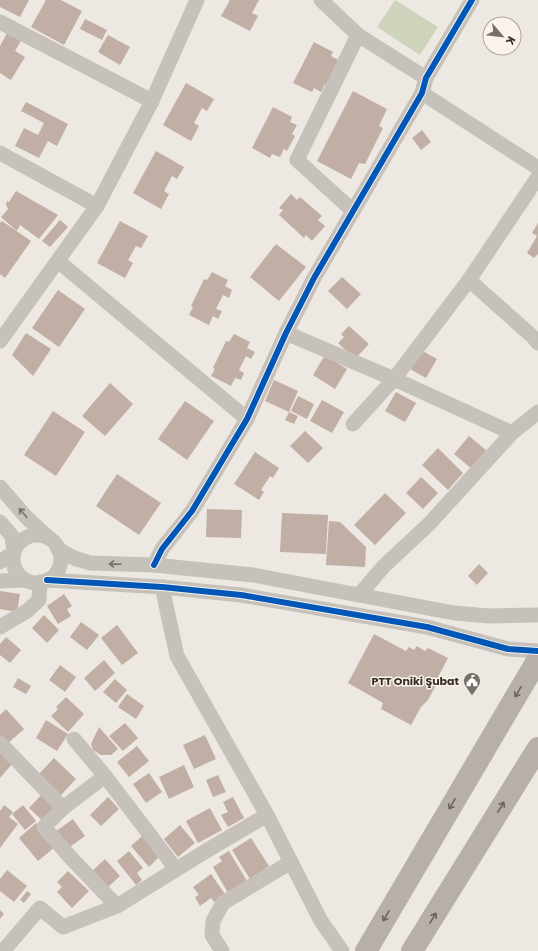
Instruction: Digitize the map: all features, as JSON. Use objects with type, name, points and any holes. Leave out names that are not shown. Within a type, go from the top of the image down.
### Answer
[{"type":"main road","points":[[366,951],[538,659]]},
{"type":"main road","points":[[412,951],[538,748]]},
{"type":"street","points":[[0,341],[97,206],[152,101],[197,0]]},
{"type":"street","points":[[321,0],[358,35],[426,78]]},
{"type":"street","points":[[154,565],[162,549],[192,510],[247,419],[286,333],[314,278],[422,93],[426,78],[472,0]]},
{"type":"street","points":[[0,22],[152,101]]},
{"type":"street","points":[[353,211],[297,160],[358,35]]},
{"type":"street","points":[[422,93],[538,168]]},
{"type":"street","points":[[0,153],[97,206]]},
{"type":"street","points":[[353,424],[394,379],[469,280],[538,177]]},
{"type":"street","points":[[58,261],[247,419]]},
{"type":"street","points":[[469,280],[536,336]]},
{"type":"street","points":[[286,333],[394,379],[512,433]]},
{"type":"street","points":[[359,595],[384,566],[429,524],[512,433],[538,412]]},
{"type":"street","points":[[0,487],[27,518],[54,542],[58,548],[60,563],[58,570],[53,576],[37,581],[19,575],[13,560],[14,552],[12,536],[0,522]]},
{"type":"street","points":[[0,562],[14,552],[18,544],[24,539],[40,535],[48,538]]},
{"type":"street","points":[[58,548],[74,558],[90,563],[154,565],[254,575],[454,613],[489,616],[538,615]]},
{"type":"street","points":[[0,580],[162,587],[242,595],[427,627],[508,649],[538,651]]},
{"type":"street","points":[[0,627],[28,611],[39,600],[37,581]]},
{"type":"street","points":[[162,587],[177,656],[267,815],[321,921],[342,951]]},
{"type":"street","points":[[74,739],[105,776],[176,869]]},
{"type":"street","points":[[0,744],[63,808]]},
{"type":"street","points":[[105,776],[63,808],[44,827],[71,858],[117,906]]},
{"type":"street","points":[[3,951],[40,908],[63,927],[117,906],[267,815]]},
{"type":"street","points":[[222,951],[212,935],[213,921],[224,903],[291,862]]},
{"type":"green space","points":[[395,0],[438,27],[420,55],[377,27]]},
{"type":"building","points":[[0,0],[29,0],[20,17],[0,7]]},
{"type":"building","points":[[46,0],[61,0],[82,11],[64,45],[31,27]]},
{"type":"building","points":[[230,0],[259,0],[252,13],[258,16],[250,31],[221,16]]},
{"type":"building","points":[[85,19],[107,30],[102,40],[80,29]]},
{"type":"building","points":[[7,33],[21,41],[15,51],[25,57],[11,80],[0,73],[0,46]]},
{"type":"building","points":[[108,35],[130,47],[120,65],[98,52]]},
{"type":"building","points":[[314,42],[333,52],[331,56],[338,60],[328,86],[325,84],[321,92],[314,88],[312,92],[293,83]]},
{"type":"building","points":[[186,83],[214,99],[207,111],[202,108],[194,123],[199,126],[191,141],[163,125]]},
{"type":"building","points":[[353,91],[387,109],[379,126],[383,128],[365,164],[359,163],[351,179],[317,161]]},
{"type":"building","points":[[26,102],[68,124],[57,146],[48,141],[39,158],[15,146],[24,128],[38,135],[44,123],[21,111]]},
{"type":"building","points":[[273,107],[292,117],[290,122],[297,125],[292,134],[295,136],[287,151],[284,149],[280,157],[272,154],[270,158],[252,148]]},
{"type":"building","points":[[422,130],[431,142],[421,150],[412,138]]},
{"type":"building","points":[[156,151],[184,167],[177,179],[172,176],[164,191],[169,194],[161,209],[133,193]]},
{"type":"building","points":[[16,191],[58,215],[39,239],[20,225],[17,231],[1,217],[8,209],[6,204],[7,201],[9,202]]},
{"type":"building","points":[[291,194],[297,200],[300,197],[322,216],[318,220],[325,226],[312,241],[306,235],[304,238],[279,215],[283,210],[279,208]]},
{"type":"building","points":[[60,220],[68,227],[50,247],[42,241]]},
{"type":"building","points":[[2,221],[31,241],[5,278],[0,274],[0,223]]},
{"type":"building","points":[[120,221],[148,236],[141,248],[136,246],[128,260],[133,263],[125,278],[97,263]]},
{"type":"building","points":[[538,223],[538,254],[534,258],[527,253],[537,236],[532,233]]},
{"type":"building","points":[[276,244],[306,267],[279,301],[250,277]]},
{"type":"building","points":[[212,272],[228,280],[225,286],[232,290],[229,298],[223,295],[216,309],[222,311],[218,319],[213,316],[209,325],[189,315],[193,307],[191,306],[204,279],[207,280]]},
{"type":"building","points":[[342,277],[361,294],[347,309],[328,291]]},
{"type":"building","points":[[58,290],[85,309],[59,347],[32,328]]},
{"type":"building","points":[[349,326],[369,344],[355,359],[338,343],[344,337],[341,334]]},
{"type":"building","points":[[26,333],[51,349],[33,376],[12,355]]},
{"type":"building","points":[[234,334],[250,342],[247,348],[255,352],[251,359],[246,356],[239,370],[244,373],[241,380],[235,378],[231,386],[211,376],[215,369],[213,368],[226,341],[229,342]]},
{"type":"building","points":[[421,350],[437,359],[426,378],[410,369]]},
{"type":"building","points":[[325,355],[347,369],[335,389],[313,375]]},
{"type":"building","points":[[274,380],[298,391],[289,412],[265,401]]},
{"type":"building","points":[[110,383],[133,404],[105,436],[82,416]]},
{"type":"building","points":[[396,392],[416,403],[405,422],[385,411]]},
{"type":"building","points":[[298,396],[314,404],[307,419],[291,411]]},
{"type":"building","points":[[322,400],[344,412],[332,433],[310,421]]},
{"type":"building","points":[[185,401],[214,421],[187,460],[158,439]]},
{"type":"building","points":[[53,411],[85,432],[56,476],[24,455]]},
{"type":"building","points":[[289,412],[298,416],[294,424],[285,420]]},
{"type":"building","points":[[305,431],[323,448],[308,463],[290,446]]},
{"type":"building","points":[[469,436],[487,451],[472,469],[454,454]]},
{"type":"building","points":[[438,448],[463,473],[448,490],[422,465]]},
{"type":"building","points":[[255,452],[279,468],[273,478],[270,476],[261,490],[264,492],[259,500],[234,484]]},
{"type":"building","points":[[117,474],[161,503],[139,535],[96,506]]},
{"type":"building","points":[[421,477],[438,493],[423,509],[406,493]]},
{"type":"building","points":[[385,493],[406,513],[375,545],[354,525]]},
{"type":"building","points":[[207,509],[242,510],[241,538],[206,537]]},
{"type":"building","points":[[282,513],[328,515],[326,554],[280,552]]},
{"type":"building","points":[[329,521],[340,522],[366,547],[365,567],[326,565]]},
{"type":"building","points":[[479,564],[488,573],[477,585],[468,576]]},
{"type":"building","points":[[0,591],[20,594],[17,612],[0,609]]},
{"type":"building","points":[[64,594],[72,606],[67,609],[71,616],[58,624],[47,606]]},
{"type":"building","points":[[44,615],[59,630],[47,643],[32,628]]},
{"type":"building","points":[[81,622],[99,635],[87,650],[70,637]]},
{"type":"building","points":[[117,625],[138,653],[122,665],[101,638]]},
{"type":"building","points":[[374,634],[406,651],[409,647],[414,650],[417,646],[425,651],[428,648],[448,658],[428,700],[421,707],[411,725],[381,709],[383,703],[348,683]]},
{"type":"building","points":[[6,637],[21,650],[10,663],[0,655],[0,644]]},
{"type":"building","points":[[104,660],[115,673],[95,691],[84,678]]},
{"type":"building","points":[[60,665],[76,677],[65,692],[49,680]]},
{"type":"building","points":[[18,678],[31,686],[26,694],[13,687]]},
{"type":"building","points":[[115,679],[127,690],[116,703],[103,692]]},
{"type":"building","points":[[127,694],[144,706],[136,719],[118,707]]},
{"type":"building","points":[[66,697],[84,714],[68,732],[51,716],[58,709],[56,707]]},
{"type":"building","points":[[6,709],[24,729],[7,744],[0,735],[0,715]]},
{"type":"building","points":[[46,720],[68,734],[57,751],[36,738]]},
{"type":"building","points":[[125,723],[138,738],[123,751],[109,736]]},
{"type":"building","points":[[99,727],[118,749],[111,755],[101,755],[93,750],[91,744]]},
{"type":"building","points":[[205,735],[216,759],[194,769],[183,745]]},
{"type":"building","points":[[137,746],[149,761],[129,777],[117,762]]},
{"type":"building","points":[[0,753],[12,764],[0,778]]},
{"type":"building","points":[[54,758],[76,779],[61,795],[39,774]]},
{"type":"building","points":[[184,765],[194,787],[169,799],[159,777]]},
{"type":"building","points":[[149,773],[162,792],[146,803],[133,784]]},
{"type":"building","points":[[218,775],[226,792],[213,797],[206,780]]},
{"type":"building","points":[[43,793],[58,808],[44,822],[29,808]]},
{"type":"building","points":[[108,797],[119,809],[101,826],[90,815]]},
{"type":"building","points":[[233,797],[244,818],[228,827],[221,815],[228,812],[223,802]]},
{"type":"building","points":[[4,805],[13,812],[9,817],[18,824],[0,848],[0,811]]},
{"type":"building","points":[[23,805],[36,821],[25,830],[12,814]]},
{"type":"building","points":[[210,808],[222,830],[198,843],[186,821]]},
{"type":"building","points":[[73,819],[85,836],[67,849],[55,832]]},
{"type":"building","points":[[36,823],[55,847],[38,861],[19,838]]},
{"type":"building","points":[[180,825],[195,843],[178,857],[164,839]]},
{"type":"building","points":[[142,836],[160,856],[149,867],[131,846]]},
{"type":"building","points":[[251,838],[269,866],[250,879],[232,850]]},
{"type":"building","points":[[129,851],[143,868],[137,873],[142,880],[136,885],[117,861]]},
{"type":"building","points":[[229,851],[247,881],[228,893],[213,867],[222,861],[219,857]]},
{"type":"building","points":[[105,859],[120,876],[105,890],[90,873]]},
{"type":"building","points":[[7,870],[27,886],[14,902],[0,891],[0,879]]},
{"type":"building","points":[[68,871],[89,891],[72,908],[57,892],[62,887],[57,882]]},
{"type":"building","points":[[211,874],[225,894],[214,902],[211,898],[200,906],[195,897],[199,895],[193,887]]},
{"type":"building","points":[[27,891],[31,894],[24,903],[20,900]]},
{"type":"building","points":[[0,910],[4,914],[0,919]]},
{"type":"cycle path","points":[[154,565],[162,549],[192,511],[247,419],[286,333],[314,278],[422,93],[426,78],[472,0]]},
{"type":"cycle path","points":[[47,580],[162,587],[241,595],[427,627],[508,649],[538,651]]},
{"type":"place","name":"PTT Oniki Şubat","points":[[472,696]]}]
